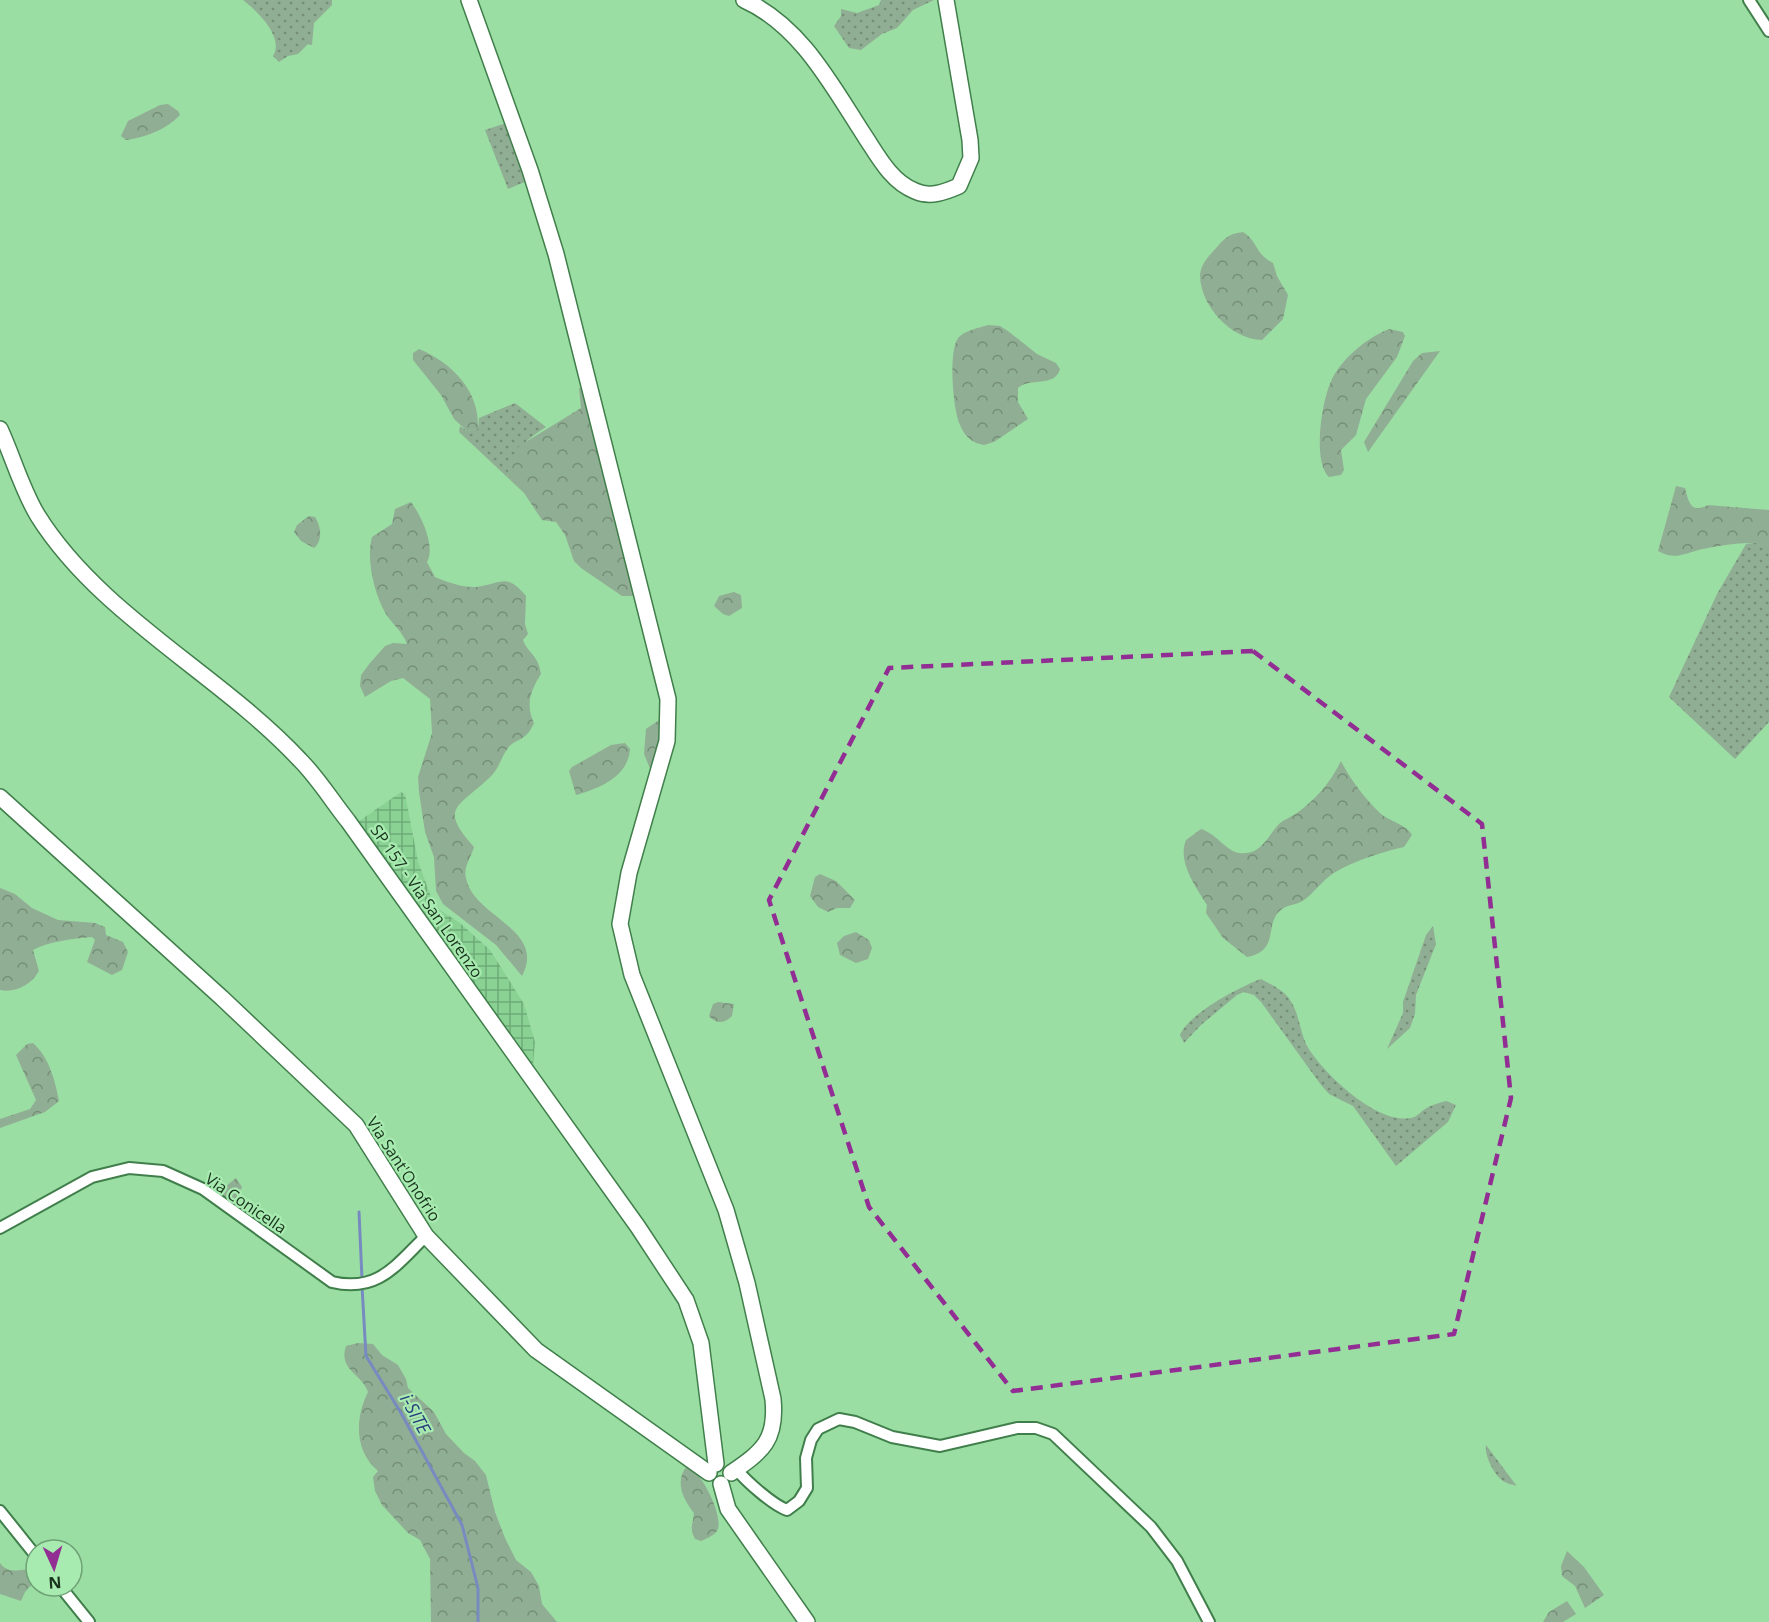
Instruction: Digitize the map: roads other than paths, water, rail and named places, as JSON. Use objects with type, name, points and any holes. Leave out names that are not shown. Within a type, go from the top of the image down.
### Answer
[{"type":"street","points":[[469,0],[530,170],[556,254],[668,699],[667,741],[663,761],[629,873],[620,924],[623,947],[640,996],[726,1210],[766,1362],[775,1417],[772,1435],[762,1449],[729,1475]]},
{"type":"street","points":[[744,0],[770,14],[811,56],[887,169],[916,192],[930,195],[959,186],[971,158],[970,140],[946,0]]},
{"type":"street","points":[[1749,0],[1769,31]]},
{"type":"street","name":"SP 157 - Via San Lorenzo","points":[[0,429],[38,515],[68,555],[102,590],[301,760],[348,821],[638,1227],[686,1300],[701,1343],[712,1468]]},
{"type":"street","name":"Via Sant'Onofrio","points":[[0,797],[357,1125],[426,1236],[536,1350],[712,1468],[725,1464],[729,1475]]},
{"type":"street","name":"Via Conicella","points":[[0,1228],[92,1177],[129,1168],[163,1171],[203,1189],[332,1282],[345,1285],[369,1283],[382,1278],[426,1236]]},
{"type":"street","points":[[729,1475],[745,1480],[764,1492],[773,1505],[787,1510],[799,1501],[807,1488],[806,1458],[811,1440],[818,1429],[839,1419],[855,1422],[892,1437],[940,1446],[1017,1428],[1036,1428],[1053,1434],[1151,1527],[1177,1561],[1209,1622]]},
{"type":"street","points":[[729,1475],[728,1509],[807,1622]]},
{"type":"street","points":[[0,1511],[24,1541]]},
{"type":"street","points":[[70,1598],[89,1622]]},
{"type":"waterway","name":"i-SITE","points":[[359,1212],[362,1279]]},
{"type":"waterway","name":"i-SITE","points":[[362,1286],[366,1356],[401,1413],[462,1525],[478,1588],[478,1622]]}]
